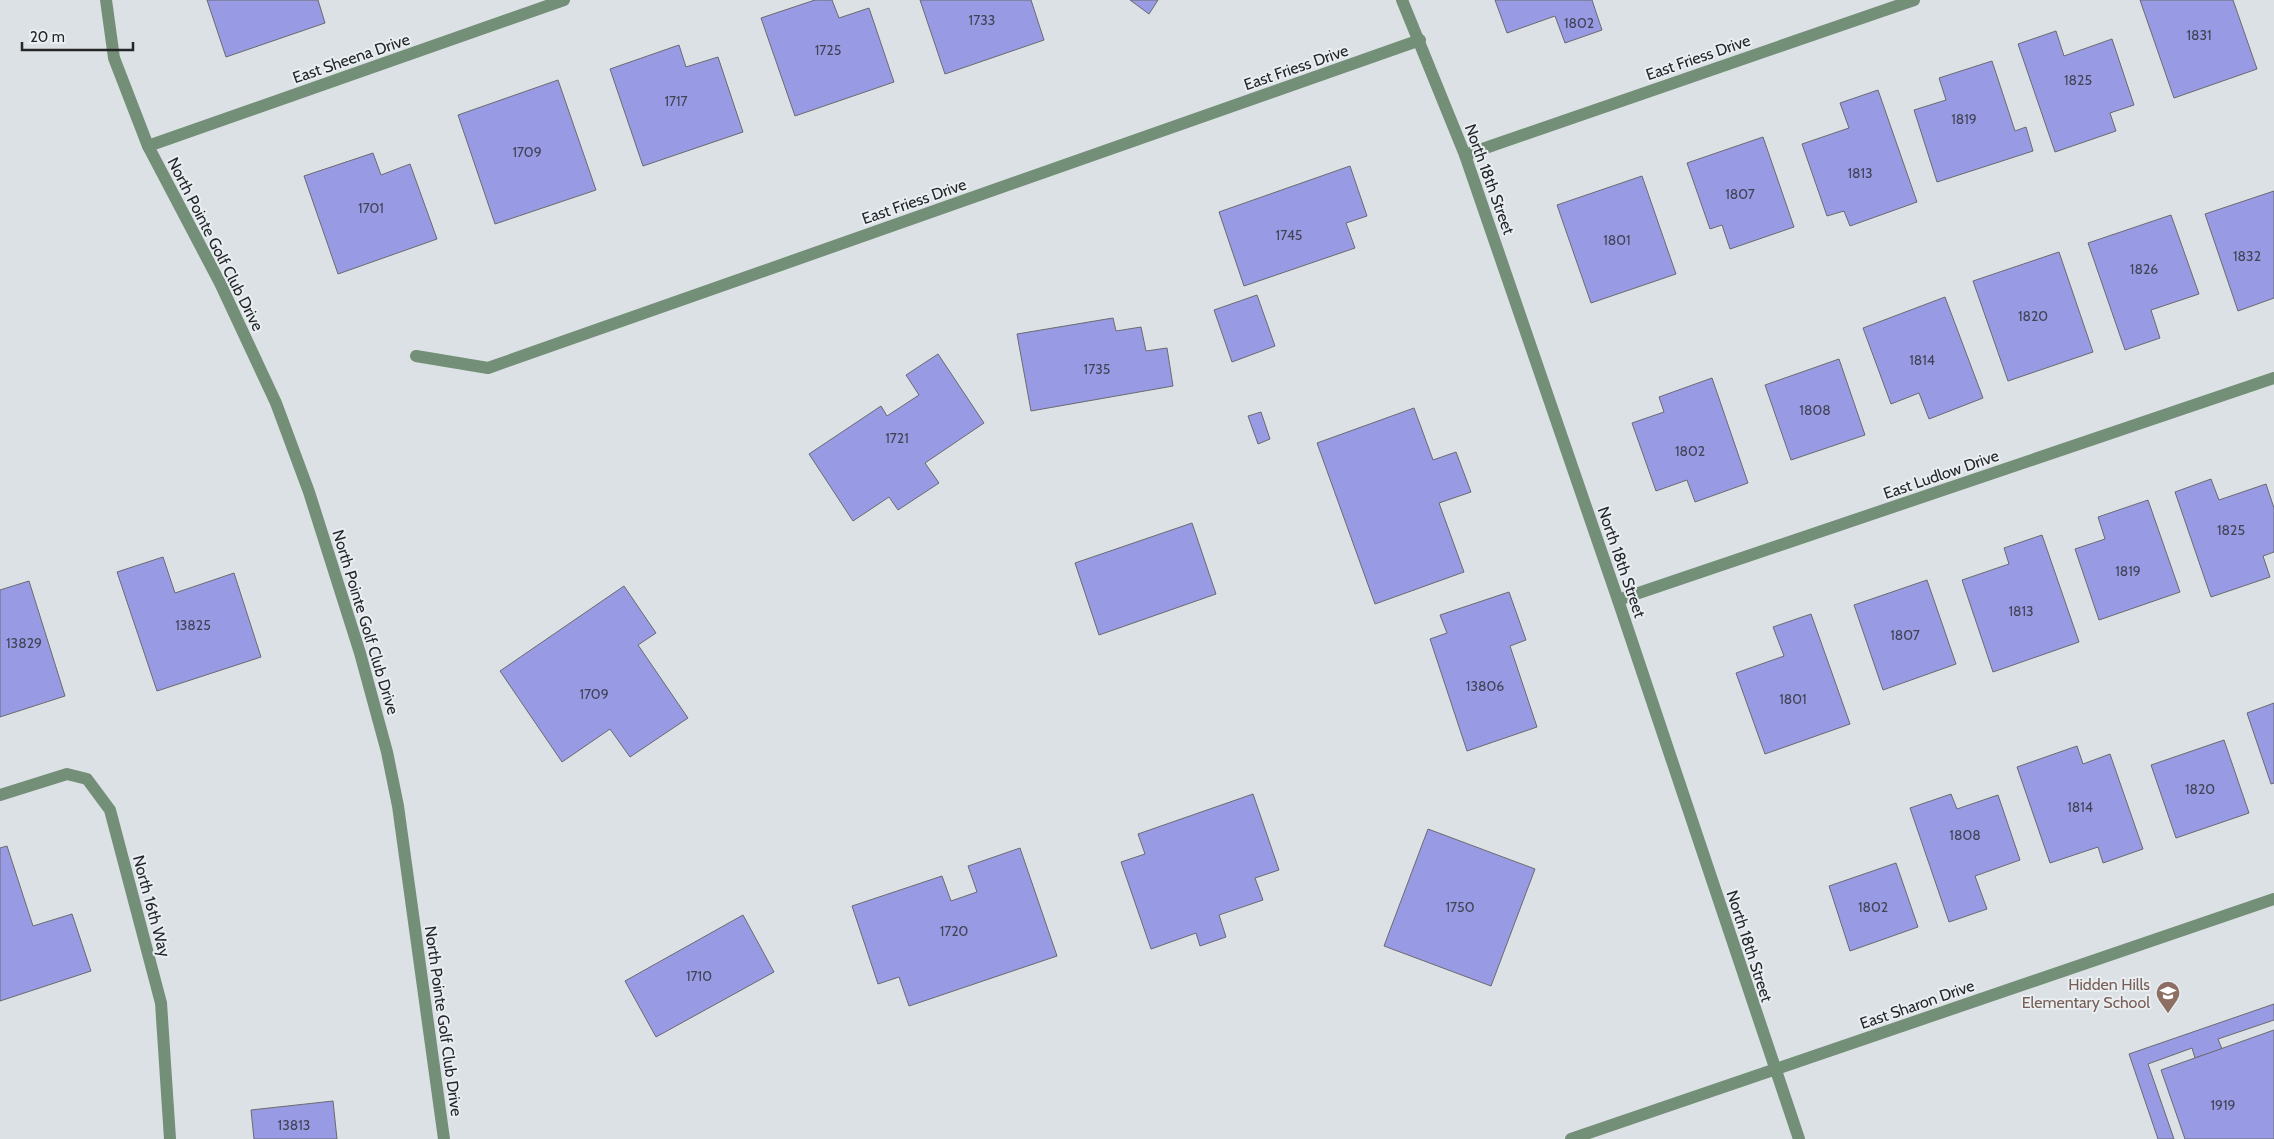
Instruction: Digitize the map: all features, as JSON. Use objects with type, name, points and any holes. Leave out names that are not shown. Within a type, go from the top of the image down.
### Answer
[{"type":"street","name":"North Pointe Golf Club Drive","points":[[106,0],[114,58],[148,146],[220,283],[276,402],[309,492],[360,653],[387,752],[398,806],[444,1139]]},
{"type":"street","name":"East Sheena Drive","points":[[148,146],[564,0]]},
{"type":"street","name":"North 18th Street","points":[[1402,0],[1420,40],[1465,155],[1618,600],[1798,1139]]},
{"type":"street","name":"East Friess Drive","points":[[1465,155],[1914,0]]},
{"type":"street","name":"East Friess Drive","points":[[416,356],[488,368],[1420,40]]},
{"type":"street","name":"East Ludlow Drive","points":[[1618,600],[2274,378]]},
{"type":"street","name":"North 16th Way","points":[[0,795],[67,774],[87,778],[110,810],[161,1003],[170,1139]]},
{"type":"street","name":"East Sharon Drive","points":[[1571,1139],[2274,899]]},
{"type":"building","points":[[207,0],[318,0],[325,23],[226,57]]},
{"type":"building","points":[[815,0],[832,0],[839,18],[869,8],[894,82],[795,116],[761,18]]},
{"type":"building","points":[[920,0],[1031,0],[1044,40],[945,74]]},
{"type":"building","points":[[1130,0],[1158,0],[1149,14]]},
{"type":"building","points":[[1495,0],[1592,0],[1602,30],[1565,43],[1555,16],[1507,33]]},
{"type":"building","points":[[2140,0],[2233,0],[2257,69],[2174,98]]},
{"type":"building","points":[[2056,31],[2064,56],[2112,39],[2134,105],[2110,113],[2116,131],[2055,152],[2018,44]]},
{"type":"building","points":[[679,45],[686,67],[718,57],[743,132],[643,166],[610,69]]},
{"type":"building","points":[[1992,61],[2015,131],[2026,127],[2033,151],[1937,182],[1914,110],[1946,100],[1939,78]]},
{"type":"building","points":[[558,80],[596,190],[495,224],[458,115]]},
{"type":"building","points":[[1878,90],[1917,202],[1850,226],[1844,211],[1827,216],[1802,144],[1849,128],[1840,103]]},
{"type":"building","points":[[1763,137],[1794,227],[1730,249],[1722,225],[1710,229],[1687,163]]},
{"type":"building","points":[[373,153],[381,175],[410,164],[437,239],[338,274],[304,176]]},
{"type":"building","points":[[1350,166],[1367,216],[1346,223],[1355,248],[1244,286],[1219,212]]},
{"type":"building","points":[[1642,176],[1676,274],[1591,303],[1557,205]]},
{"type":"building","points":[[2274,191],[2274,298],[2238,311],[2205,214]]},
{"type":"building","points":[[2171,215],[2199,294],[2151,310],[2160,338],[2125,350],[2088,243]]},
{"type":"building","points":[[2059,252],[2093,352],[2008,381],[1973,281]]},
{"type":"building","points":[[1257,295],[1275,346],[1232,362],[1214,310]]},
{"type":"building","points":[[1945,297],[1983,398],[1929,419],[1919,393],[1891,404],[1863,328]]},
{"type":"building","points":[[1113,318],[1116,331],[1141,327],[1146,351],[1167,348],[1173,386],[1031,411],[1017,334]]},
{"type":"building","points":[[938,354],[984,423],[925,463],[939,483],[898,510],[889,497],[853,521],[809,454],[881,406],[887,416],[919,395],[906,375]]},
{"type":"building","points":[[1839,359],[1865,435],[1791,460],[1765,385]]},
{"type":"building","points":[[1712,378],[1748,483],[1695,502],[1687,480],[1656,491],[1632,423],[1664,412],[1659,397]]},
{"type":"building","points":[[1414,408],[1433,460],[1456,452],[1471,492],[1439,503],[1464,572],[1375,604],[1317,443]]},
{"type":"building","points":[[1261,412],[1270,439],[1258,444],[1248,416]]},
{"type":"building","points":[[2211,479],[2219,500],[2266,484],[2274,508],[2274,552],[2263,556],[2270,577],[2211,597],[2175,492]]},
{"type":"building","points":[[2148,500],[2180,592],[2099,620],[2075,549],[2105,539],[2098,517]]},
{"type":"building","points":[[1192,523],[1216,594],[1099,635],[1075,563]]},
{"type":"building","points":[[2042,535],[2079,642],[1993,672],[1962,580],[2009,564],[2004,548]]},
{"type":"building","points":[[163,557],[175,593],[234,573],[261,657],[157,691],[117,572]]},
{"type":"building","points":[[1927,580],[1956,664],[1883,690],[1854,605]]},
{"type":"building","points":[[29,581],[65,696],[0,717],[0,590]]},
{"type":"building","points":[[624,586],[656,633],[638,645],[688,718],[630,757],[610,729],[562,762],[500,671]]},
{"type":"building","points":[[1509,592],[1526,640],[1510,646],[1537,727],[1467,751],[1430,639],[1447,633],[1440,615]]},
{"type":"building","points":[[1811,614],[1850,724],[1765,754],[1736,673],[1784,656],[1773,627]]},
{"type":"building","points":[[2274,703],[2274,783],[2271,784],[2247,713]]},
{"type":"building","points":[[2224,740],[2249,813],[2176,838],[2151,765]]},
{"type":"building","points":[[2077,746],[2083,764],[2110,754],[2143,849],[2103,863],[2098,847],[2050,863],[2017,767]]},
{"type":"building","points":[[1253,794],[1279,870],[1255,878],[1263,900],[1219,915],[1226,937],[1200,946],[1196,933],[1151,949],[1121,862],[1145,854],[1138,834]]},
{"type":"building","points":[[1951,794],[1957,809],[1998,795],[2020,860],[1975,876],[1987,909],[1949,922],[1910,808]]},
{"type":"building","points":[[1428,829],[1535,869],[1491,986],[1384,946]]},
{"type":"building","points":[[7,846],[33,926],[72,914],[91,971],[0,1001],[0,848]]},
{"type":"building","points":[[1020,848],[1057,956],[909,1006],[899,977],[878,984],[852,906],[942,876],[951,901],[977,892],[968,866]]},
{"type":"building","points":[[1896,863],[1918,927],[1850,951],[1829,886]]},
{"type":"building","points":[[743,915],[774,972],[656,1037],[625,981]]},
{"type":"building","points":[[2274,1004],[2274,1020],[2218,1039],[2222,1049],[2195,1058],[2192,1048],[2148,1064],[2174,1139],[2158,1139],[2129,1054]]},
{"type":"building","points":[[2274,1030],[2274,1139],[2185,1139],[2161,1070]]},
{"type":"building","points":[[333,1101],[337,1139],[254,1139],[251,1110]]},
{"type":"place","name":"Hidden Hills Elementary School","points":[[2168,1014]]}]
